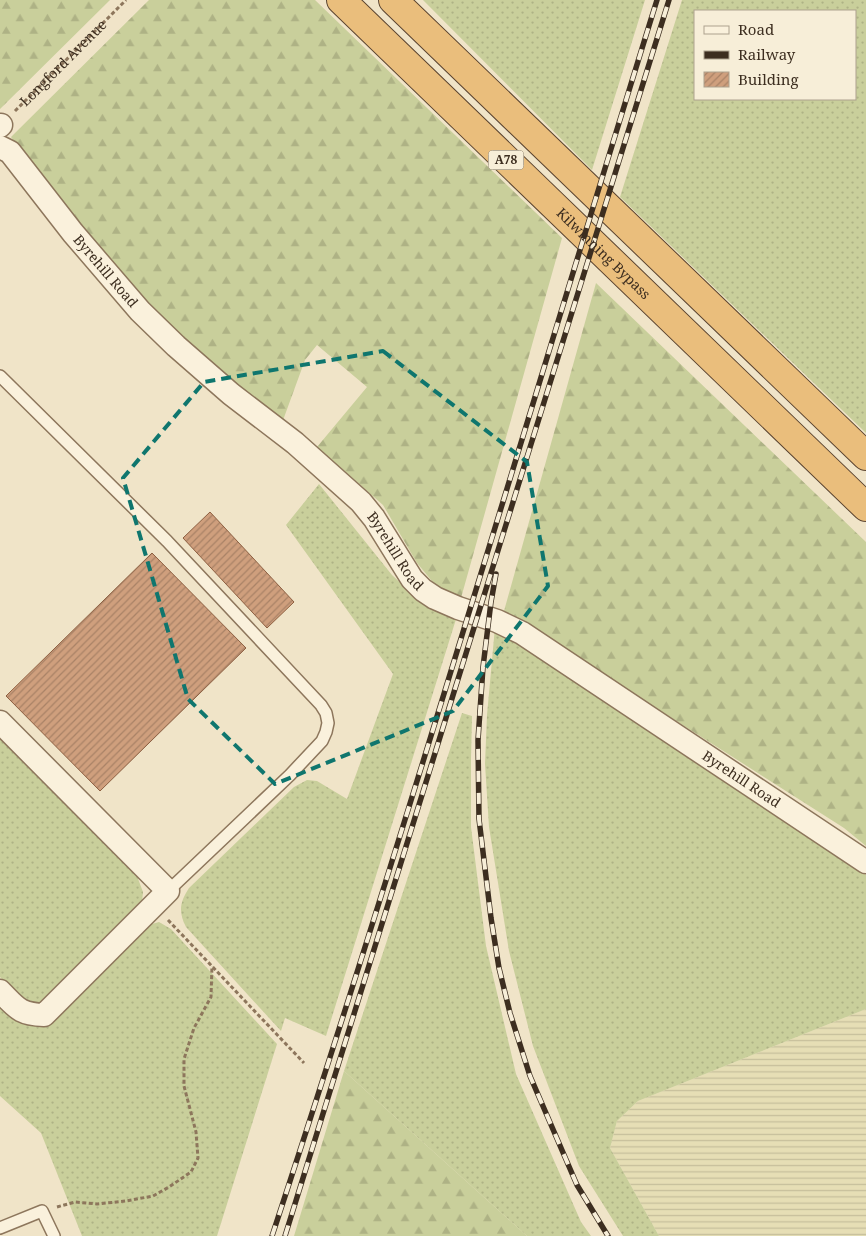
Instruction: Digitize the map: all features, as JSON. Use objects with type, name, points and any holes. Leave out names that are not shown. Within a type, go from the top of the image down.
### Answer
[{"type":"highway","name":"Kilwinning Bypass","points":[[341,0],[866,507]]},
{"type":"highway","name":"A78","points":[[393,0],[866,456]]},
{"type":"street","name":"Byrehill Road","points":[[0,133],[10,152],[73,233],[140,312],[231,394],[295,443],[362,502],[412,579],[423,590],[434,598],[497,621],[522,633],[866,862]]},
{"type":"street","points":[[0,722],[161,898],[44,1015],[30,1014],[17,1008],[0,991]]},
{"type":"lane","points":[[0,376],[166,541],[326,712],[328,722],[322,741],[290,775],[161,898]]},
{"type":"lane","points":[[0,1228],[42,1211],[54,1236]]},
{"type":"path","name":"Longford Avenue","points":[[0,133],[126,0]]},
{"type":"path","points":[[161,898],[212,966],[304,1063]]},
{"type":"path","points":[[42,1211],[75,1202],[97,1204],[153,1196],[191,1172],[198,1158],[196,1132],[184,1086],[184,1059],[194,1028],[211,997],[212,966]]},
{"type":"highlighted area","points":[[383,351],[527,462],[548,586],[453,711],[275,784],[188,699],[123,478],[204,382]]},
{"type":"shaded area","points":[[866,1009],[866,1236],[659,1236],[610,1148],[617,1121],[638,1101]]},
{"type":"green space","points":[[0,0],[110,0],[0,109]]},
{"type":"green space","points":[[149,0],[315,0],[562,238],[461,598],[437,587],[417,563],[383,505],[317,447],[367,387],[317,345],[305,360],[282,423],[147,308],[76,227],[11,137]]},
{"type":"green space","points":[[423,0],[645,0],[592,170]]},
{"type":"green space","points":[[682,0],[866,0],[866,433],[620,197]]},
{"type":"green space","points":[[596,283],[866,542],[866,846],[844,828],[504,611]]},
{"type":"green space","points":[[319,484],[392,575],[420,601],[457,616],[326,1036],[285,1018],[281,1031],[186,927],[181,911],[182,902],[189,888],[294,787],[307,780],[317,781],[347,799],[393,674],[286,525]]},
{"type":"green space","points":[[495,627],[866,875],[866,1009],[638,1101],[617,1121],[610,1148],[659,1236],[623,1236],[579,1166],[533,1046],[509,951],[489,827],[485,764],[487,715]]},
{"type":"green space","points":[[462,713],[472,716],[471,827],[486,946],[516,1074],[581,1222],[591,1236],[527,1236],[344,1071]]},
{"type":"green space","points":[[0,739],[137,876],[143,892],[142,902],[44,1005],[22,1000],[0,977]]},
{"type":"green space","points":[[159,922],[171,929],[277,1044],[217,1236],[82,1236],[41,1133],[0,1096],[0,1000],[48,1021],[152,924]]},
{"type":"green space","points":[[344,1071],[527,1236],[294,1236]]},
{"type":"building","points":[[210,512],[294,602],[267,628],[183,538]]},
{"type":"building","points":[[152,553],[246,648],[100,791],[6,696]]},
{"type":"railway","points":[[272,1236],[371,928],[657,0]]},
{"type":"railway","points":[[285,1236],[669,0]]},
{"type":"railway","points":[[496,574],[483,667],[478,740],[479,819],[499,968],[510,1013],[530,1076],[577,1185],[608,1236]]}]
